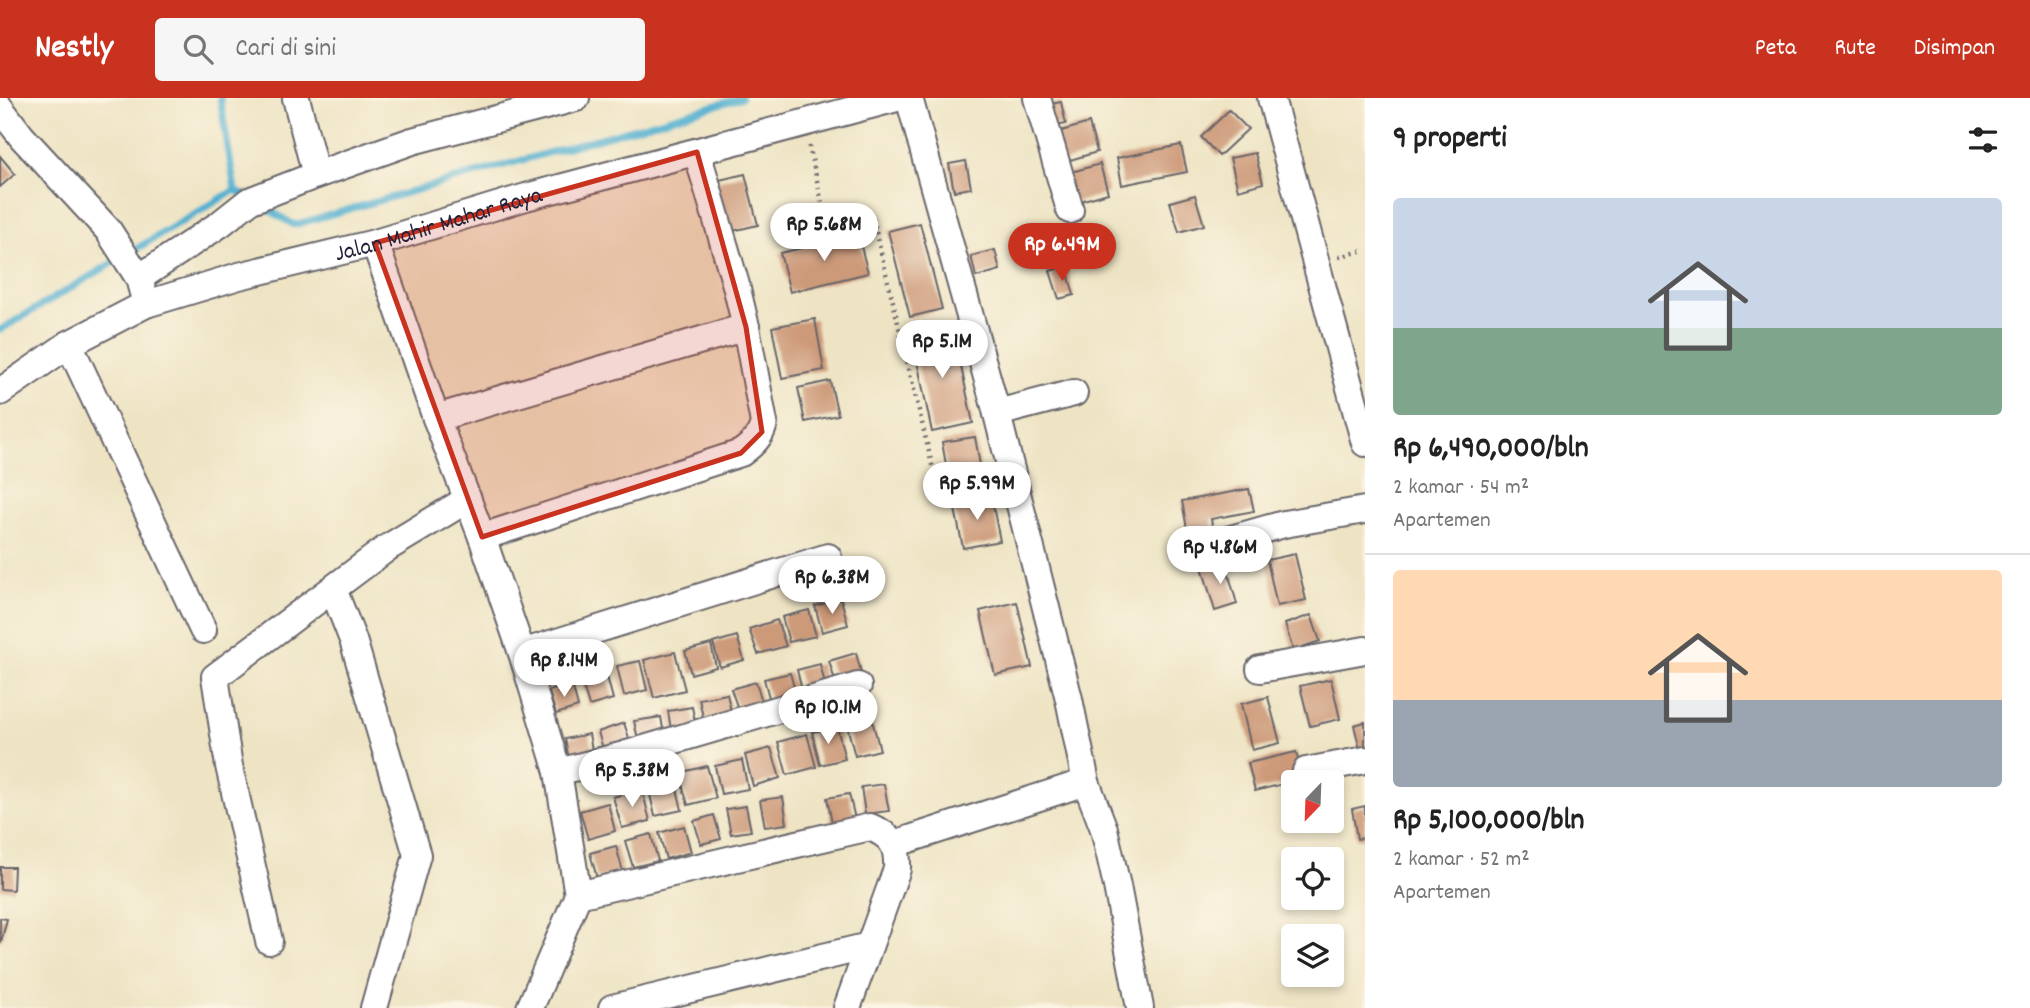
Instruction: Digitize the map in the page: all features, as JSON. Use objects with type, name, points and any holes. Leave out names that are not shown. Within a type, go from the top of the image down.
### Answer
[{"type":"street","points":[[296,98],[304,179]]},
{"type":"street","points":[[132,268],[220,224],[249,201],[304,179],[412,142],[576,98]]},
{"type":"street","name":"Jalan Mahir Mahar Raya","points":[[0,392],[69,344],[146,304],[239,276],[375,243],[526,197],[897,98]]},
{"type":"street","points":[[909,98],[997,413],[1069,699],[1086,782],[1107,841],[1140,1008]]},
{"type":"street","points":[[1037,98],[1070,211]]},
{"type":"street","points":[[1271,98],[1365,443]]},
{"type":"street","points":[[0,108],[22,137],[108,230],[132,268],[146,304]]},
{"type":"street","points":[[482,537],[741,453],[759,436],[764,423],[746,327],[697,152]]},
{"type":"street","points":[[375,243],[436,418],[482,537],[522,653],[558,772],[578,895],[530,1008]]},
{"type":"street","points":[[436,418],[746,327]]},
{"type":"street","points":[[69,344],[203,630]]},
{"type":"street","points":[[997,413],[1074,393]]},
{"type":"street","points":[[269,942],[229,766],[215,677],[387,548],[468,499]]},
{"type":"street","points":[[1203,547],[1284,524],[1365,510]]},
{"type":"street","points":[[522,653],[828,557]]},
{"type":"street","points":[[333,589],[353,640],[417,855],[374,1008]]},
{"type":"street","points":[[1260,669],[1365,650]]},
{"type":"street","points":[[558,772],[858,686]]},
{"type":"street","points":[[1311,770],[1365,760]]},
{"type":"street","points":[[894,845],[1086,782]]},
{"type":"street","points":[[578,895],[870,827],[890,838],[898,855],[897,869],[847,1008]]},
{"type":"street","points":[[612,1008],[869,946]]},
{"type":"path","points":[[804,124],[828,224],[873,219],[934,473]]},
{"type":"highlighted area","points":[[697,152],[746,327],[762,432],[741,453],[482,537],[375,243]]},
{"type":"building","points":[[1061,102],[1066,124],[1046,128],[1042,106]]},
{"type":"building","points":[[1229,110],[1248,129],[1219,156],[1201,137]]},
{"type":"building","points":[[1089,123],[1097,152],[1060,163],[1051,134]]},
{"type":"building","points":[[1181,145],[1187,172],[1122,185],[1117,158]]},
{"type":"building","points":[[1255,153],[1263,183],[1238,190],[1230,158]]},
{"type":"building","points":[[0,156],[15,174],[0,187]]},
{"type":"building","points":[[966,161],[971,188],[954,191],[949,164]]},
{"type":"building","points":[[1100,164],[1108,193],[1070,204],[1061,175]]},
{"type":"building","points":[[745,174],[758,225],[728,232],[715,181]]},
{"type":"building","points":[[1195,195],[1204,225],[1179,232],[1170,202]]},
{"type":"building","points":[[920,223],[942,309],[910,317],[888,231]]},
{"type":"building","points":[[858,235],[868,273],[790,292],[780,253]]},
{"type":"building","points":[[995,250],[1000,270],[976,277],[971,256]]},
{"type":"building","points":[[1066,266],[1074,295],[1059,299],[1050,271]]},
{"type":"building","points":[[815,319],[824,370],[782,378],[772,327]]},
{"type":"building","points":[[953,329],[973,423],[932,432],[912,337]]},
{"type":"building","points":[[830,381],[838,415],[805,422],[798,388]]},
{"type":"building","points":[[975,437],[983,482],[950,487],[942,442]]},
{"type":"building","points":[[1249,489],[1254,511],[1211,519],[1214,536],[1189,540],[1182,501]]},
{"type":"building","points":[[991,496],[1000,541],[963,548],[954,504]]},
{"type":"building","points":[[1295,554],[1306,600],[1277,606],[1267,560]]},
{"type":"building","points":[[1225,561],[1237,604],[1215,611],[1202,567]]},
{"type":"building","points":[[841,599],[848,625],[822,632],[815,606]]},
{"type":"building","points":[[1017,602],[1032,667],[995,675],[980,611]]},
{"type":"building","points":[[809,610],[816,636],[789,642],[782,617]]},
{"type":"building","points":[[1311,615],[1320,641],[1293,650],[1285,624]]},
{"type":"building","points":[[777,620],[786,646],[758,654],[749,629]]},
{"type":"building","points":[[737,636],[744,660],[720,667],[713,643]]},
{"type":"building","points":[[711,644],[716,667],[691,674],[685,651]]},
{"type":"building","points":[[675,652],[685,690],[654,698],[644,660]]},
{"type":"building","points":[[856,653],[862,676],[836,684],[829,661]]},
{"type":"building","points":[[640,661],[647,690],[624,696],[617,666]]},
{"type":"building","points":[[820,664],[826,688],[803,694],[797,670]]},
{"type":"building","points":[[606,673],[613,699],[589,706],[581,680]]},
{"type":"building","points":[[790,673],[797,698],[771,705],[764,679]]},
{"type":"building","points":[[1331,679],[1340,719],[1310,726],[1300,686]]},
{"type":"building","points":[[756,682],[764,708],[740,715],[731,689]]},
{"type":"building","points":[[572,684],[578,707],[556,714],[549,691]]},
{"type":"building","points":[[727,694],[733,720],[705,726],[699,699]]},
{"type":"building","points":[[1268,697],[1280,743],[1252,750],[1241,704]]},
{"type":"building","points":[[692,707],[697,731],[672,736],[668,711]]},
{"type":"building","points":[[871,716],[880,750],[855,756],[846,722]]},
{"type":"building","points":[[661,717],[665,740],[639,744],[634,721]]},
{"type":"building","points":[[1365,722],[1365,749],[1360,750],[1354,725]]},
{"type":"building","points":[[624,723],[632,747],[605,755],[598,732]]},
{"type":"building","points":[[837,727],[845,759],[820,765],[812,732]]},
{"type":"building","points":[[589,734],[594,760],[570,764],[565,739]]},
{"type":"building","points":[[807,734],[816,767],[787,775],[778,742]]},
{"type":"building","points":[[771,748],[780,778],[753,786],[745,755]]},
{"type":"building","points":[[1296,752],[1301,770],[1281,770],[1281,784],[1255,791],[1248,763]]},
{"type":"building","points":[[742,760],[748,789],[721,794],[715,766]]},
{"type":"building","points":[[707,766],[716,798],[688,805],[679,773]]},
{"type":"building","points":[[674,776],[682,810],[655,816],[647,782]]},
{"type":"building","points":[[884,784],[889,811],[865,814],[861,787]]},
{"type":"building","points":[[642,789],[650,821],[622,828],[613,797]]},
{"type":"building","points":[[849,794],[856,823],[833,828],[827,798]]},
{"type":"building","points":[[783,797],[787,824],[765,827],[760,800]]},
{"type":"building","points":[[608,803],[615,831],[588,839],[580,811]]},
{"type":"building","points":[[746,806],[751,831],[731,834],[726,809]]},
{"type":"building","points":[[1365,806],[1365,838],[1357,839],[1352,809]]},
{"type":"building","points":[[714,815],[721,839],[701,844],[694,821]]},
{"type":"building","points":[[684,826],[691,852],[666,859],[659,833]]},
{"type":"building","points":[[651,834],[658,861],[633,867],[625,841]]},
{"type":"building","points":[[616,846],[623,872],[597,878],[590,853]]},
{"type":"building","points":[[0,867],[14,867],[13,890],[0,889]]},
{"type":"building","points":[[0,918],[7,919],[1,942],[0,942]]},
{"type":"waterway","points":[[220,98],[235,190],[245,196]]},
{"type":"waterway","points":[[258,203],[294,225],[741,98]]},
{"type":"waterway","points":[[0,330],[235,190]]}]
